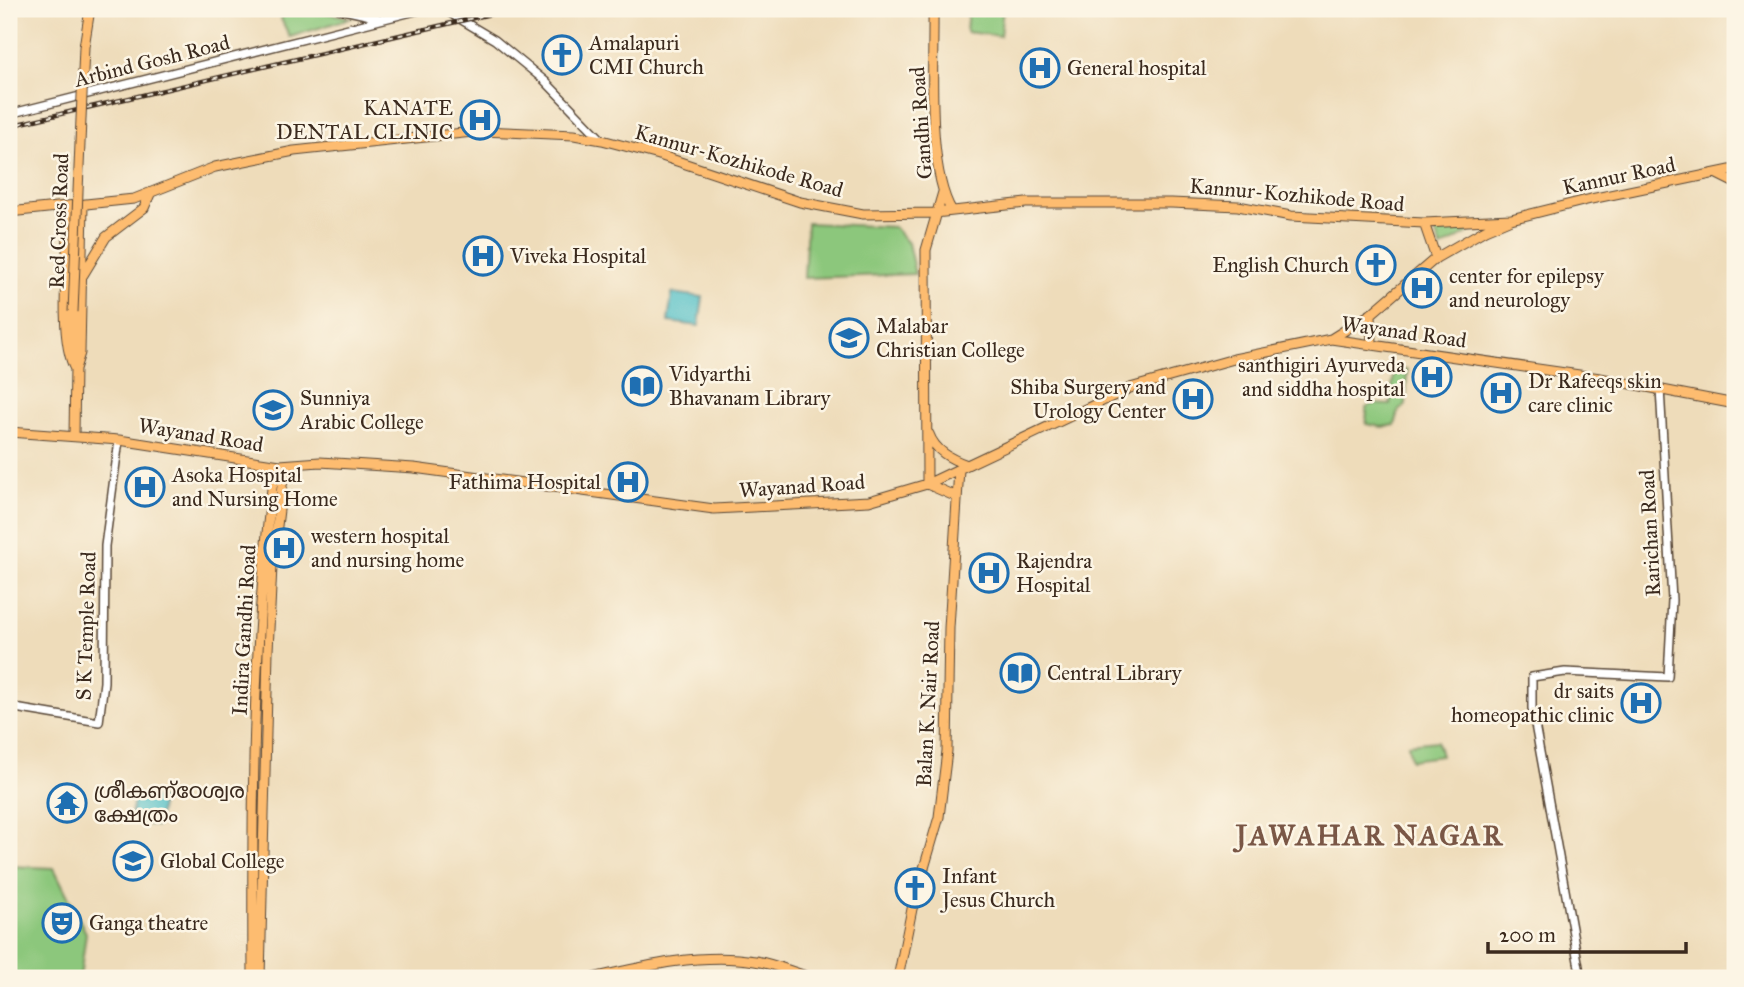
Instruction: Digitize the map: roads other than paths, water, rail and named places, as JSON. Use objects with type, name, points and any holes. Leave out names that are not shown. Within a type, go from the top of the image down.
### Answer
[{"type":"main road","name":"Red Cross Road","points":[[74,435],[73,312],[84,47],[90,9]]},
{"type":"main road","name":"Gandhi Road","points":[[933,9],[936,139],[943,192],[952,211]]},
{"type":"main road","name":"Kannur-Kozhikode Road","points":[[9,212],[69,208],[150,194],[215,167],[294,151],[482,131],[574,135],[602,140],[659,155],[800,202],[863,214],[935,213],[1026,203],[1171,203],[1238,206],[1291,216],[1424,223],[1511,219]]},
{"type":"main road","name":"Kannur Road","points":[[1511,219],[1732,171]]},
{"type":"main road","points":[[1715,174],[1735,183]]},
{"type":"main road","name":"Gandhi Road","points":[[927,484],[926,250],[943,192]]},
{"type":"main road","points":[[81,280],[106,237],[144,208],[150,194]]},
{"type":"main road","points":[[75,369],[80,352],[83,205]]},
{"type":"main road","points":[[69,208],[66,311],[69,358],[75,369]]},
{"type":"main road","points":[[1331,339],[1371,314],[1436,258],[1485,230],[1511,219]]},
{"type":"main road","points":[[1424,223],[1436,258]]},
{"type":"main road","points":[[1371,314],[1372,344]]},
{"type":"main road","name":"Wayanad Road","points":[[9,432],[119,440],[280,465],[320,462],[414,468],[714,509],[869,501],[927,484],[1130,388],[1226,361],[1331,339],[1660,388],[1735,404]]},
{"type":"main road","points":[[927,429],[932,443],[963,467]]},
{"type":"main road","name":"Indira Gandhi Road","points":[[253,978],[264,554],[274,473],[280,465]]},
{"type":"main road","name":"Balan K. Nair Road","points":[[898,978],[912,909],[939,817],[947,751],[948,628],[957,497],[963,467]]},
{"type":"main road","points":[[927,484],[957,497]]},
{"type":"main road","name":"Indira Gandhi Road","points":[[258,842],[260,978]]},
{"type":"main road","points":[[593,978],[635,968],[724,957],[758,962],[813,978]]},
{"type":"street","points":[[339,9],[384,19]]},
{"type":"street","name":"Arbind Gosh Road","points":[[9,114],[425,9]]},
{"type":"street","points":[[443,9],[495,40],[535,73],[602,140]]},
{"type":"street","name":"Rarichan Road","points":[[1581,978],[1532,708],[1532,677],[1565,672],[1668,677],[1672,600],[1660,388]]},
{"type":"street","name":"S K Temple Road","points":[[9,707],[99,722],[104,682],[105,546],[119,440]]},
{"type":"water","points":[[672,293],[703,297],[699,326],[668,322]]},
{"type":"water","points":[[135,794],[162,799],[157,826],[130,821]]},
{"type":"railway","points":[[9,126],[512,9]]},
{"type":"place","name":"Amalapuri CMI Church","points":[[562,55]]},
{"type":"place","name":"General hospital","points":[[1040,68]]},
{"type":"place","name":"KANATE DENTAL CLINIC","points":[[480,120]]},
{"type":"place","name":"Viveka Hospital","points":[[483,256]]},
{"type":"place","name":"English Church","points":[[1376,265]]},
{"type":"place","name":"center for epilepsy and neurology","points":[[1422,288]]},
{"type":"place","name":"Malabar Christian College","points":[[849,338]]},
{"type":"place","name":"santhigiri Ayurveda and siddha hospital","points":[[1432,377]]},
{"type":"place","name":"Vidyarthi Bhavanam Library","points":[[642,386]]},
{"type":"place","name":"Dr Rafeeqs skin care clinic","points":[[1501,393]]},
{"type":"place","name":"Shiba Surgery and Urology Center","points":[[1193,399]]},
{"type":"place","name":"Sunniya Arabic College","points":[[273,410]]},
{"type":"place","name":"Fathima Hospital","points":[[628,482]]},
{"type":"place","name":"Asoka Hospital and Nursing Home","points":[[145,487]]},
{"type":"place","name":"western hospital and nursing home","points":[[284,548]]},
{"type":"place","name":"Rajendra Hospital","points":[[989,573]]},
{"type":"place","name":"Central Library","points":[[1020,673]]},
{"type":"place","name":"dr saits homeopathic clinic","points":[[1641,703]]},
{"type":"place","name":"ശ്രീകണ്ഠേശ്വര ക്ഷേത്രം","points":[[67,803]]},
{"type":"place","name":"Global College","points":[[133,861]]},
{"type":"place","name":"Infant Jesus Church","points":[[915,888]]},
{"type":"place","name":"Ganga theatre","points":[[62,923]]},
{"type":"district","name":"JAWAHAR NAGAR","points":[[1370,835]]}]
